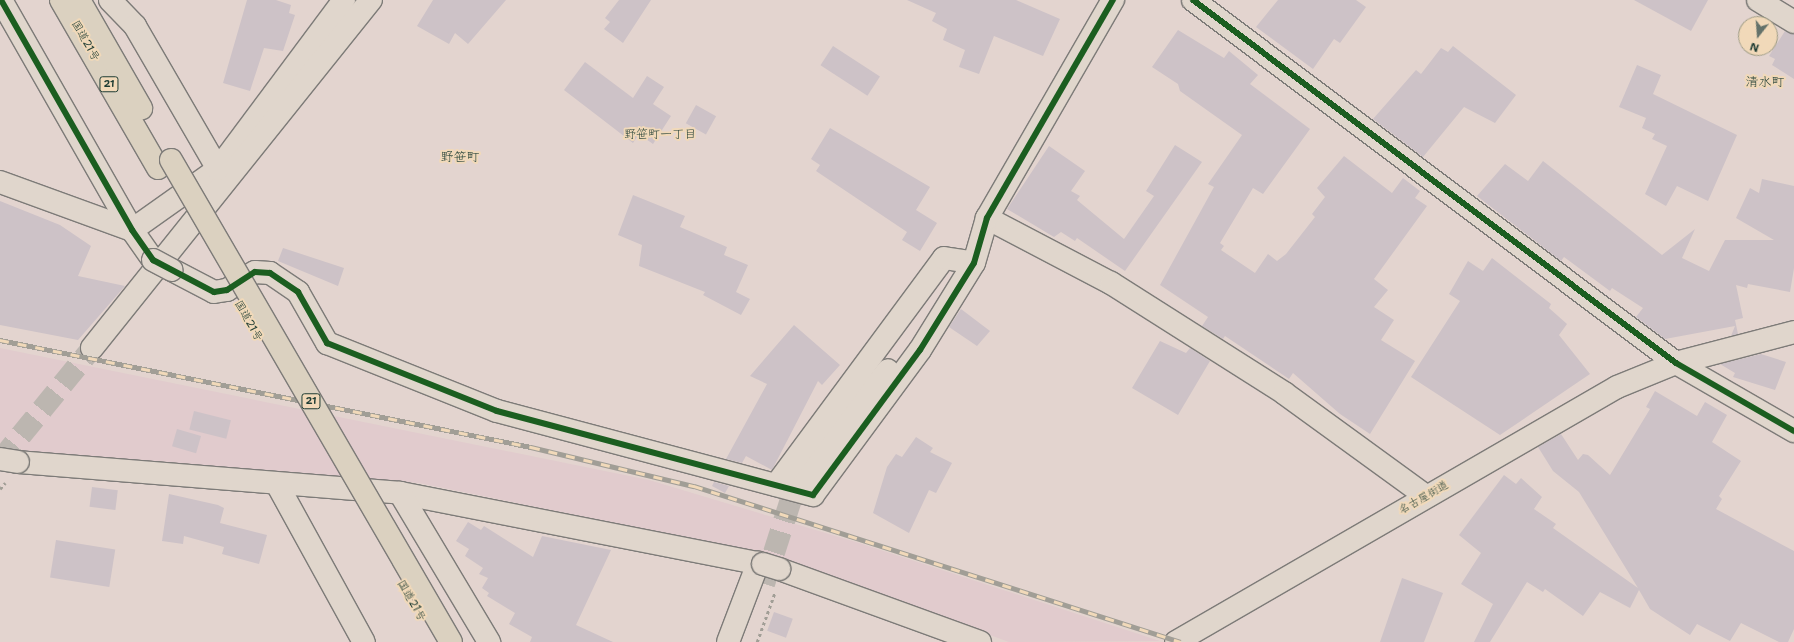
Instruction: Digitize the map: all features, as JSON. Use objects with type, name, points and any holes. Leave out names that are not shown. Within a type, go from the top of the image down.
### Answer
[{"type":"highway","name":"国道21号","points":[[61,0],[164,164],[452,642]]},
{"type":"highway","name":"国道21号","points":[[79,0],[164,164],[435,642]]},
{"type":"street","points":[[110,0],[135,26],[218,169]]},
{"type":"street","points":[[132,230],[218,169],[344,0]]},
{"type":"street","points":[[92,348],[371,0]]},
{"type":"street","points":[[7,2],[132,230],[162,265],[214,292],[227,290],[255,272],[270,273],[298,292],[327,343],[497,411],[786,484],[813,495],[920,350],[974,263],[987,218],[1114,0]]},
{"type":"street","points":[[1193,0],[1676,363],[1794,430]]},
{"type":"street","points":[[1758,0],[1794,22]]},
{"type":"street","points":[[0,182],[132,230]]},
{"type":"street","points":[[987,218],[1111,283],[1284,393],[1426,496]]},
{"type":"street","points":[[786,484],[944,258],[974,263]]},
{"type":"street","name":"名古屋街道","points":[[1176,642],[1426,496],[1617,387],[1676,363],[1794,332]]},
{"type":"street","points":[[9,460],[277,484],[400,493],[769,570],[980,642]]},
{"type":"street","points":[[277,484],[364,642]]},
{"type":"street","points":[[400,493],[489,642]]},
{"type":"street","points":[[728,642],[769,570]]},
{"type":"street","points":[[740,642],[769,570]]},
{"type":"path","points":[[757,642],[769,570]]},
{"type":"shaded area","points":[[0,348],[649,480],[859,543],[1160,641],[1009,642],[823,574],[737,548],[419,483],[0,449]]},
{"type":"building","points":[[247,0],[276,0],[291,5],[289,13],[295,15],[283,51],[264,48],[250,91],[223,83]]},
{"type":"building","points":[[433,0],[506,0],[468,44],[455,33],[449,44],[417,26]]},
{"type":"building","points":[[619,0],[651,0],[623,43],[604,29],[610,22],[605,18]]},
{"type":"building","points":[[907,0],[1016,0],[1060,19],[1043,56],[994,36],[979,74],[959,67],[965,50],[943,40],[947,29],[932,21],[936,13]]},
{"type":"building","points":[[1278,0],[1356,0],[1366,7],[1340,43],[1334,39],[1313,69],[1256,27]]},
{"type":"building","points":[[1634,0],[1708,0],[1691,31]]},
{"type":"building","points":[[1178,30],[1224,58],[1229,51],[1258,75],[1250,84],[1310,129],[1263,194],[1253,188],[1220,243],[1224,246],[1221,250],[1255,273],[1268,254],[1277,261],[1286,254],[1315,217],[1312,214],[1325,197],[1317,188],[1344,156],[1392,193],[1403,178],[1420,191],[1415,198],[1427,206],[1374,279],[1388,290],[1374,307],[1394,320],[1381,340],[1415,361],[1370,434],[1340,414],[1293,373],[1289,379],[1225,336],[1223,339],[1202,326],[1208,317],[1160,285],[1214,187],[1208,184],[1242,135],[1180,91],[1178,84],[1152,67]]},
{"type":"building","points":[[1785,31],[1794,34],[1794,79],[1772,65],[1775,59],[1769,56],[1778,56],[1778,42]]},
{"type":"building","points":[[833,46],[880,76],[867,96],[820,65]]},
{"type":"building","points":[[1453,46],[1516,95],[1495,123],[1464,107],[1423,157],[1373,119],[1416,70],[1421,74],[1441,48],[1448,52]]},
{"type":"building","points":[[585,62],[633,98],[647,76],[664,87],[653,104],[671,116],[653,144],[639,134],[633,143],[564,90]]},
{"type":"building","points":[[1637,65],[1661,75],[1653,94],[1737,135],[1708,201],[1677,186],[1666,206],[1645,194],[1667,146],[1652,139],[1655,134],[1642,128],[1646,118],[1619,107]]},
{"type":"building","points":[[696,105],[716,116],[706,135],[686,123]]},
{"type":"building","points":[[830,128],[930,187],[916,210],[937,223],[920,251],[902,240],[907,232],[816,171],[820,165],[811,159]]},
{"type":"building","points":[[1175,145],[1202,162],[1125,271],[1077,238],[1075,241],[1061,232],[1054,237],[1007,209],[1049,146],[1085,171],[1071,191],[1080,196],[1077,200],[1124,239],[1154,196],[1146,191]]},
{"type":"building","points":[[1543,161],[1662,255],[1695,229],[1682,258],[1709,271],[1725,240],[1774,240],[1736,218],[1750,188],[1759,193],[1762,179],[1794,186],[1794,268],[1790,292],[1748,284],[1747,288],[1736,285],[1743,318],[1735,320],[1738,334],[1731,336],[1735,326],[1665,339],[1636,317],[1643,308],[1612,288],[1610,291],[1564,257],[1561,261],[1477,196],[1505,164],[1528,181]]},
{"type":"building","points":[[633,195],[685,216],[680,227],[727,247],[724,255],[748,265],[736,292],[750,299],[741,315],[703,295],[705,292],[639,266],[642,245],[618,235]]},
{"type":"building","points":[[0,201],[60,225],[91,246],[78,276],[125,286],[78,340],[0,325]]},
{"type":"building","points":[[283,248],[344,268],[338,286],[278,261]]},
{"type":"building","points":[[1492,258],[1551,304],[1549,308],[1567,324],[1559,335],[1590,374],[1500,435],[1411,377],[1460,301],[1449,294],[1468,261],[1483,271]]},
{"type":"building","points":[[961,309],[990,331],[977,346],[949,327]]},
{"type":"building","points":[[794,325],[840,365],[822,385],[818,381],[772,470],[746,456],[742,463],[726,459],[767,384],[750,376]]},
{"type":"building","points":[[1160,341],[1186,353],[1190,348],[1210,361],[1178,415],[1132,388]]},
{"type":"building","points":[[1761,354],[1786,362],[1775,390],[1733,377],[1735,373],[1720,364]]},
{"type":"building","points":[[1655,391],[1697,416],[1705,402],[1727,415],[1712,442],[1741,461],[1719,496],[1722,499],[1716,509],[1794,551],[1794,629],[1788,642],[1779,642],[1741,623],[1730,641],[1697,624],[1690,635],[1650,609],[1639,590],[1630,608],[1600,592],[1583,616],[1545,589],[1543,592],[1527,582],[1490,642],[1474,642],[1493,604],[1461,584],[1481,553],[1459,535],[1504,475],[1516,484],[1521,478],[1542,497],[1534,509],[1556,524],[1553,528],[1638,588],[1579,492],[1553,471],[1538,447],[1561,434],[1578,460],[1583,454],[1588,455],[1610,475],[1650,409],[1646,407]]},
{"type":"building","points":[[194,411],[231,420],[226,439],[189,429]]},
{"type":"building","points":[[177,429],[201,436],[196,453],[172,446]]},
{"type":"building","points":[[916,437],[933,448],[930,452],[952,463],[936,493],[929,490],[909,533],[873,513],[887,467],[896,454],[902,457]]},
{"type":"building","points":[[714,482],[729,486],[725,493],[712,486]]},
{"type":"building","points":[[92,487],[118,490],[115,510],[90,507]]},
{"type":"building","points":[[169,494],[218,505],[224,508],[220,523],[267,535],[259,564],[222,554],[224,547],[184,536],[183,544],[162,541]]},
{"type":"building","points":[[468,522],[481,530],[484,526],[533,557],[542,536],[611,550],[576,625],[613,642],[530,642],[532,637],[509,624],[515,613],[487,596],[489,593],[482,588],[488,578],[479,574],[483,568],[465,556],[469,549],[456,541]]},
{"type":"building","points":[[56,540],[115,549],[109,587],[50,578]]},
{"type":"building","points":[[1402,578],[1443,593],[1424,642],[1380,642]]},
{"type":"building","points":[[774,612],[793,619],[786,638],[767,631]]},
{"type":"tunnel","points":[[0,461],[92,348]]},
{"type":"tunnel","points":[[764,584],[796,484]]},
{"type":"railway","points":[[0,340],[531,447],[694,486],[1181,642]]},
{"type":"cycle path","points":[[1,0],[132,230],[153,260],[214,292],[227,290],[255,272],[270,273],[298,292],[327,343],[497,411],[813,495],[920,350],[974,263],[987,218],[1113,0]]},
{"type":"cycle path","points":[[1193,0],[1676,363],[1794,431]]},
{"type":"district","name":"清水町","points":[[1765,82]]},
{"type":"district","name":"野笹町一丁目","points":[[660,135]]},
{"type":"district","name":"野笹町","points":[[460,157]]}]
